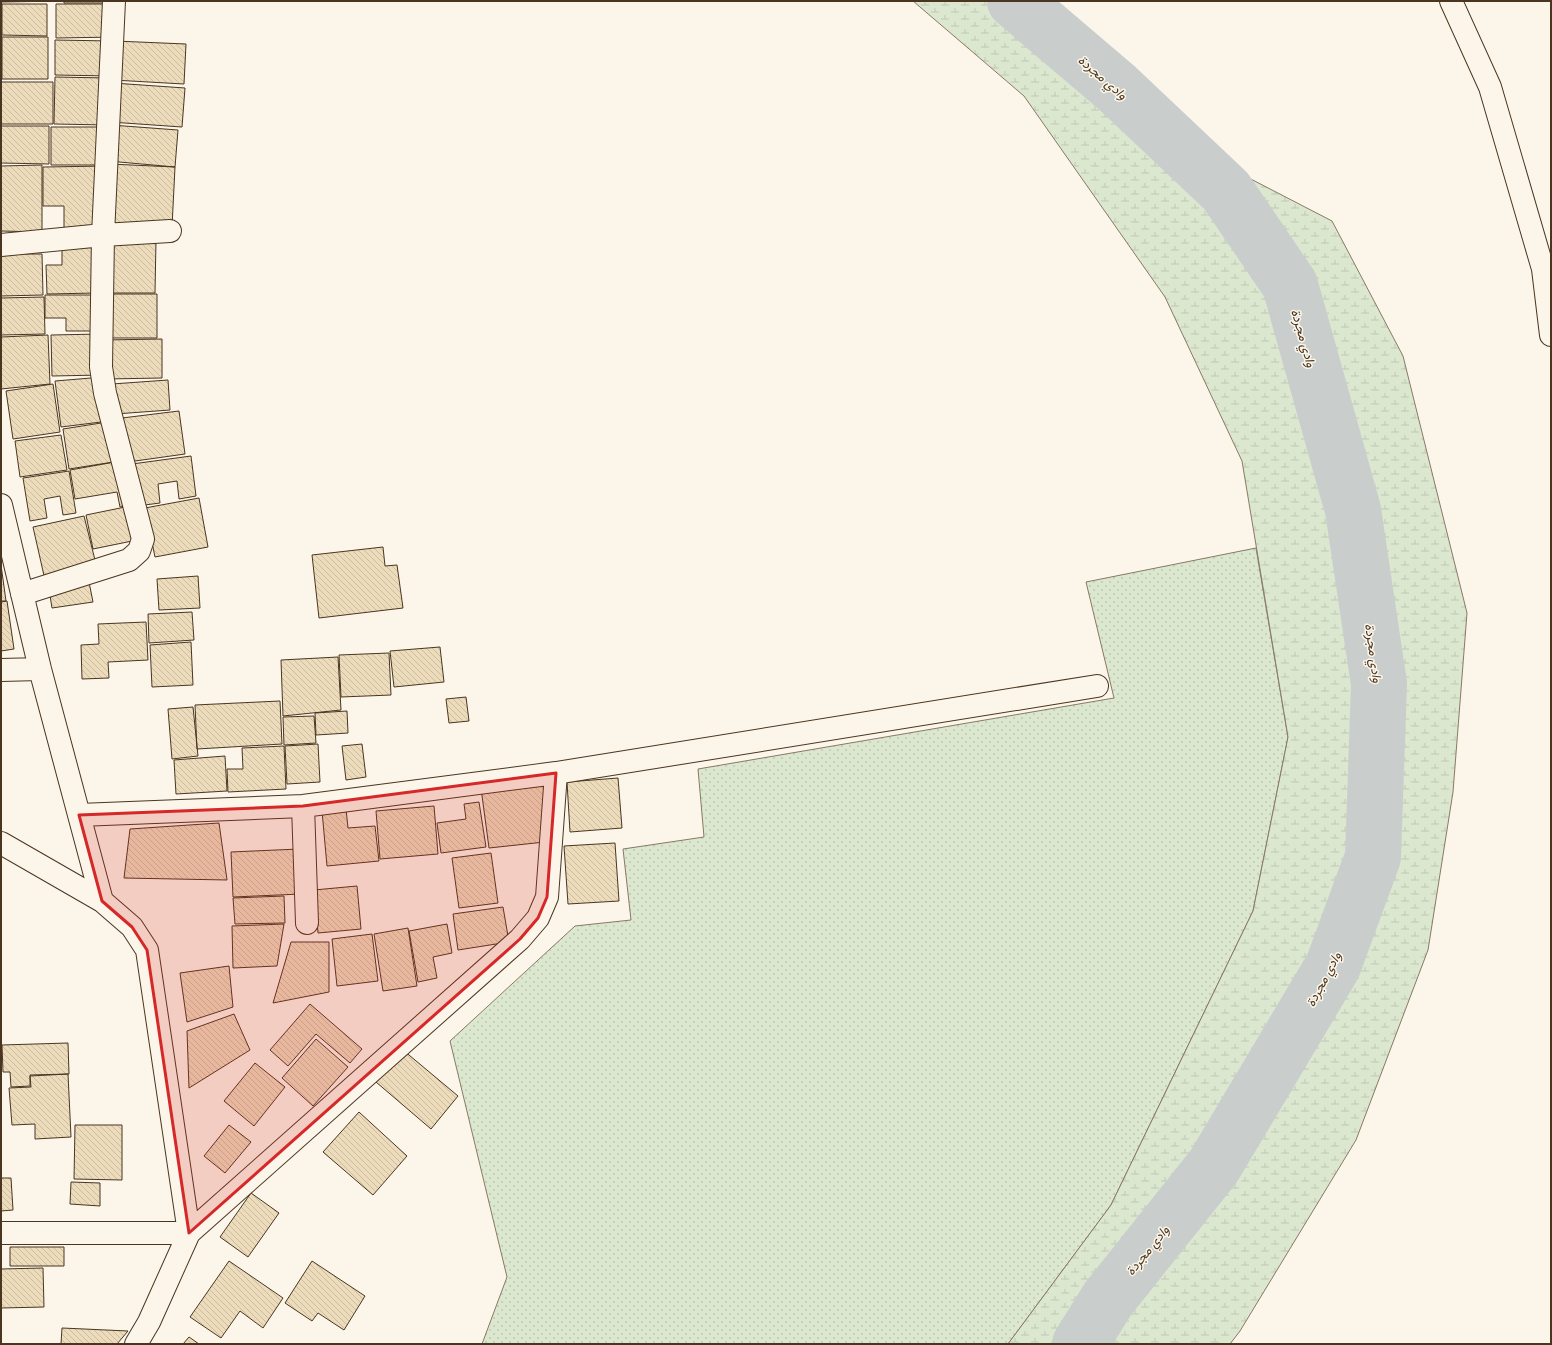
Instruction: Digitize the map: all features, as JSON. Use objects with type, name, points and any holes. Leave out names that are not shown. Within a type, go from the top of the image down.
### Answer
[{"type":"street","points":[[22,594],[129,560],[140,551],[142,539],[105,393],[102,367],[103,235],[114,1]]},
{"type":"street","points":[[1451,1],[1490,87],[1547,270],[1551,334]]},
{"type":"street","points":[[1,245],[103,235],[170,231]]},
{"type":"street","points":[[1,505],[40,669],[102,901]]},
{"type":"street","points":[[1,670],[40,669]]},
{"type":"street","points":[[79,815],[303,806],[556,773],[1097,686]]},
{"type":"street","points":[[136,1344],[149,1322],[189,1233],[520,938],[538,918],[547,897],[556,773]]},
{"type":"street","points":[[303,806],[306,923]]},
{"type":"street","points":[[1,842],[102,901],[132,927],[147,950],[189,1233]]},
{"type":"street","points":[[1,1234],[189,1233]]},
{"type":"highlighted area","points":[[556,773],[547,897],[538,918],[520,939],[189,1233],[147,950],[132,927],[102,901],[79,815],[303,806]]},
{"type":"green space","points":[[913,1],[1052,1],[1132,72],[1243,175],[1332,221],[1403,356],[1467,613],[1453,792],[1428,950],[1356,1140],[1240,1331],[1230,1344],[1008,1344],[1111,1205],[1253,911],[1288,737],[1242,461],[1165,297],[1024,96]]},
{"type":"green space","points":[[1256,548],[1288,737],[1253,911],[1111,1205],[1008,1344],[482,1344],[507,1277],[450,1041],[575,926],[631,920],[623,849],[704,837],[698,769],[1114,698],[1086,582]]},
{"type":"building","points":[[1,1],[62,1],[1,2]]},
{"type":"building","points":[[64,1],[116,1],[116,3],[64,3]]},
{"type":"building","points":[[2,4],[47,4],[47,36],[2,35]]},
{"type":"building","points":[[56,4],[116,4],[117,37],[56,38]]},
{"type":"building","points":[[2,37],[48,37],[48,79],[2,79]]},
{"type":"building","points":[[55,40],[111,41],[111,76],[55,75]]},
{"type":"building","points":[[115,41],[186,44],[184,84],[113,80]]},
{"type":"building","points":[[55,77],[107,78],[107,125],[54,124]]},
{"type":"building","points":[[1,82],[53,82],[53,124],[1,124]]},
{"type":"building","points":[[113,83],[185,88],[182,127],[110,122]]},
{"type":"building","points":[[111,125],[178,130],[175,167],[108,161]]},
{"type":"building","points":[[1,126],[49,126],[49,164],[1,163]]},
{"type":"building","points":[[51,127],[106,127],[106,165],[51,165]]},
{"type":"building","points":[[109,164],[175,167],[172,227],[108,225]]},
{"type":"building","points":[[42,165],[42,232],[1,231],[1,166]]},
{"type":"building","points":[[107,166],[107,229],[64,230],[64,206],[43,206],[43,167]]},
{"type":"building","points":[[108,240],[156,240],[155,293],[108,293]]},
{"type":"building","points":[[97,244],[97,293],[47,294],[46,265],[62,265],[62,245]]},
{"type":"building","points":[[1,254],[42,254],[43,295],[1,296]]},
{"type":"building","points":[[105,294],[157,294],[157,338],[106,338]]},
{"type":"building","points":[[45,295],[99,295],[100,331],[66,331],[66,318],[45,318]]},
{"type":"building","points":[[44,297],[45,334],[1,335],[1,298]]},
{"type":"building","points":[[101,334],[102,375],[52,376],[51,335]]},
{"type":"building","points":[[48,335],[50,384],[1,389],[1,337]]},
{"type":"building","points":[[162,339],[162,378],[105,379],[104,340]]},
{"type":"building","points":[[103,377],[109,421],[61,427],[55,381]]},
{"type":"building","points":[[168,380],[170,410],[115,414],[112,384]]},
{"type":"building","points":[[53,384],[60,432],[13,439],[6,391]]},
{"type":"building","points":[[179,411],[185,454],[128,462],[122,418]]},
{"type":"building","points":[[120,420],[126,460],[69,469],[63,429]]},
{"type":"building","points":[[61,435],[67,470],[20,477],[15,441]]},
{"type":"building","points":[[191,456],[196,496],[179,499],[177,481],[158,484],[160,503],[137,506],[132,464]]},
{"type":"building","points":[[126,460],[134,504],[120,507],[117,492],[75,499],[70,470]]},
{"type":"building","points":[[69,471],[76,513],[63,515],[60,496],[44,499],[47,518],[30,521],[23,478]]},
{"type":"building","points":[[199,498],[208,547],[155,557],[145,508]]},
{"type":"building","points":[[135,505],[142,539],[93,549],[86,515]]},
{"type":"building","points":[[84,516],[97,568],[45,580],[33,527]]},
{"type":"building","points":[[383,547],[385,566],[397,565],[403,608],[319,618],[312,555]]},
{"type":"building","points":[[1,565],[6,601],[1,601]]},
{"type":"building","points":[[198,576],[200,608],[159,610],[157,579]]},
{"type":"building","points":[[89,582],[93,602],[52,608],[49,589]]},
{"type":"building","points":[[7,601],[14,649],[1,651],[1,602]]},
{"type":"building","points":[[192,612],[194,640],[149,643],[148,614]]},
{"type":"building","points":[[146,622],[148,660],[108,662],[109,678],[82,679],[81,645],[99,644],[98,624]]},
{"type":"building","points":[[191,642],[193,685],[152,687],[150,645]]},
{"type":"building","points":[[440,647],[444,682],[394,687],[390,651]]},
{"type":"building","points":[[389,653],[391,695],[341,697],[339,655]]},
{"type":"building","points":[[338,657],[341,710],[283,716],[281,660]]},
{"type":"building","points":[[466,697],[469,721],[449,723],[446,699]]},
{"type":"building","points":[[280,701],[282,744],[197,749],[195,705]]},
{"type":"building","points":[[193,707],[198,756],[172,759],[168,709]]},
{"type":"building","points":[[347,711],[348,733],[316,735],[315,713]]},
{"type":"building","points":[[314,716],[316,743],[284,745],[283,717]]},
{"type":"building","points":[[318,744],[320,782],[287,784],[285,746]]},
{"type":"building","points":[[362,744],[366,777],[346,780],[342,746]]},
{"type":"building","points":[[284,746],[286,789],[228,792],[227,769],[243,769],[242,748]]},
{"type":"building","points":[[225,756],[227,791],[176,794],[174,760]]},
{"type":"building","points":[[618,778],[622,828],[570,832],[567,782]]},
{"type":"building","points":[[547,781],[554,841],[489,848],[481,788]]},
{"type":"building","points":[[479,802],[486,847],[441,853],[437,823],[466,819],[464,804]]},
{"type":"building","points":[[434,806],[438,854],[380,859],[376,811]]},
{"type":"building","points":[[346,809],[348,828],[375,826],[379,861],[327,866],[322,811]]},
{"type":"building","points":[[219,823],[227,880],[124,878],[130,829]]},
{"type":"building","points":[[615,843],[619,901],[568,904],[564,846]]},
{"type":"building","points":[[299,849],[301,894],[233,897],[231,852]]},
{"type":"building","points":[[491,853],[498,903],[459,908],[452,858]]},
{"type":"building","points":[[357,886],[361,929],[318,933],[314,890]]},
{"type":"building","points":[[284,896],[285,923],[235,924],[233,898]]},
{"type":"building","points":[[503,907],[509,942],[458,950],[453,914]]},
{"type":"building","points":[[284,924],[277,966],[233,968],[232,926]]},
{"type":"building","points":[[447,924],[452,953],[433,957],[437,978],[418,982],[409,931]]},
{"type":"building","points":[[408,928],[417,986],[383,991],[374,934]]},
{"type":"building","points":[[372,934],[378,981],[337,986],[332,939]]},
{"type":"building","points":[[291,942],[329,942],[329,992],[273,1003]]},
{"type":"building","points":[[229,966],[233,1007],[187,1022],[180,973]]},
{"type":"building","points":[[310,1004],[362,1049],[350,1063],[316,1034],[288,1066],[270,1050]]},
{"type":"building","points":[[234,1014],[250,1050],[189,1088],[187,1031]]},
{"type":"building","points":[[316,1039],[348,1067],[313,1106],[282,1078]]},
{"type":"building","points":[[68,1043],[69,1074],[30,1075],[30,1086],[11,1087],[10,1072],[3,1072],[2,1045]]},
{"type":"building","points":[[403,1050],[458,1096],[431,1129],[376,1082]]},
{"type":"building","points":[[255,1063],[285,1087],[254,1126],[224,1101]]},
{"type":"building","points":[[68,1074],[71,1137],[35,1139],[35,1124],[12,1125],[9,1088],[31,1087],[30,1076]]},
{"type":"building","points":[[359,1112],[407,1156],[373,1195],[323,1152]]},
{"type":"building","points":[[75,1125],[122,1125],[122,1180],[74,1179]]},
{"type":"building","points":[[229,1125],[251,1142],[225,1173],[204,1156]]},
{"type":"building","points":[[1,1178],[11,1178],[13,1210],[1,1211]]},
{"type":"building","points":[[71,1182],[100,1183],[100,1206],[70,1204]]},
{"type":"building","points":[[251,1193],[279,1213],[248,1257],[220,1237]]},
{"type":"building","points":[[10,1247],[64,1247],[64,1266],[10,1266]]},
{"type":"building","points":[[229,1261],[283,1298],[263,1328],[240,1311],[221,1338],[190,1317]]},
{"type":"building","points":[[312,1261],[365,1296],[344,1330],[318,1313],[312,1321],[285,1303]]},
{"type":"building","points":[[43,1268],[44,1307],[1,1308],[1,1269]]},
{"type":"building","points":[[62,1328],[128,1331],[117,1344],[61,1344]]},
{"type":"building","points":[[189,1337],[199,1344],[183,1344]]},
{"type":"waterway","name":"وادي مجردة","points":[[1015,1],[1117,88],[1226,191],[1290,285],[1353,510],[1379,684],[1373,857],[1333,966],[1214,1166],[1108,1299],[1080,1344]]}]
